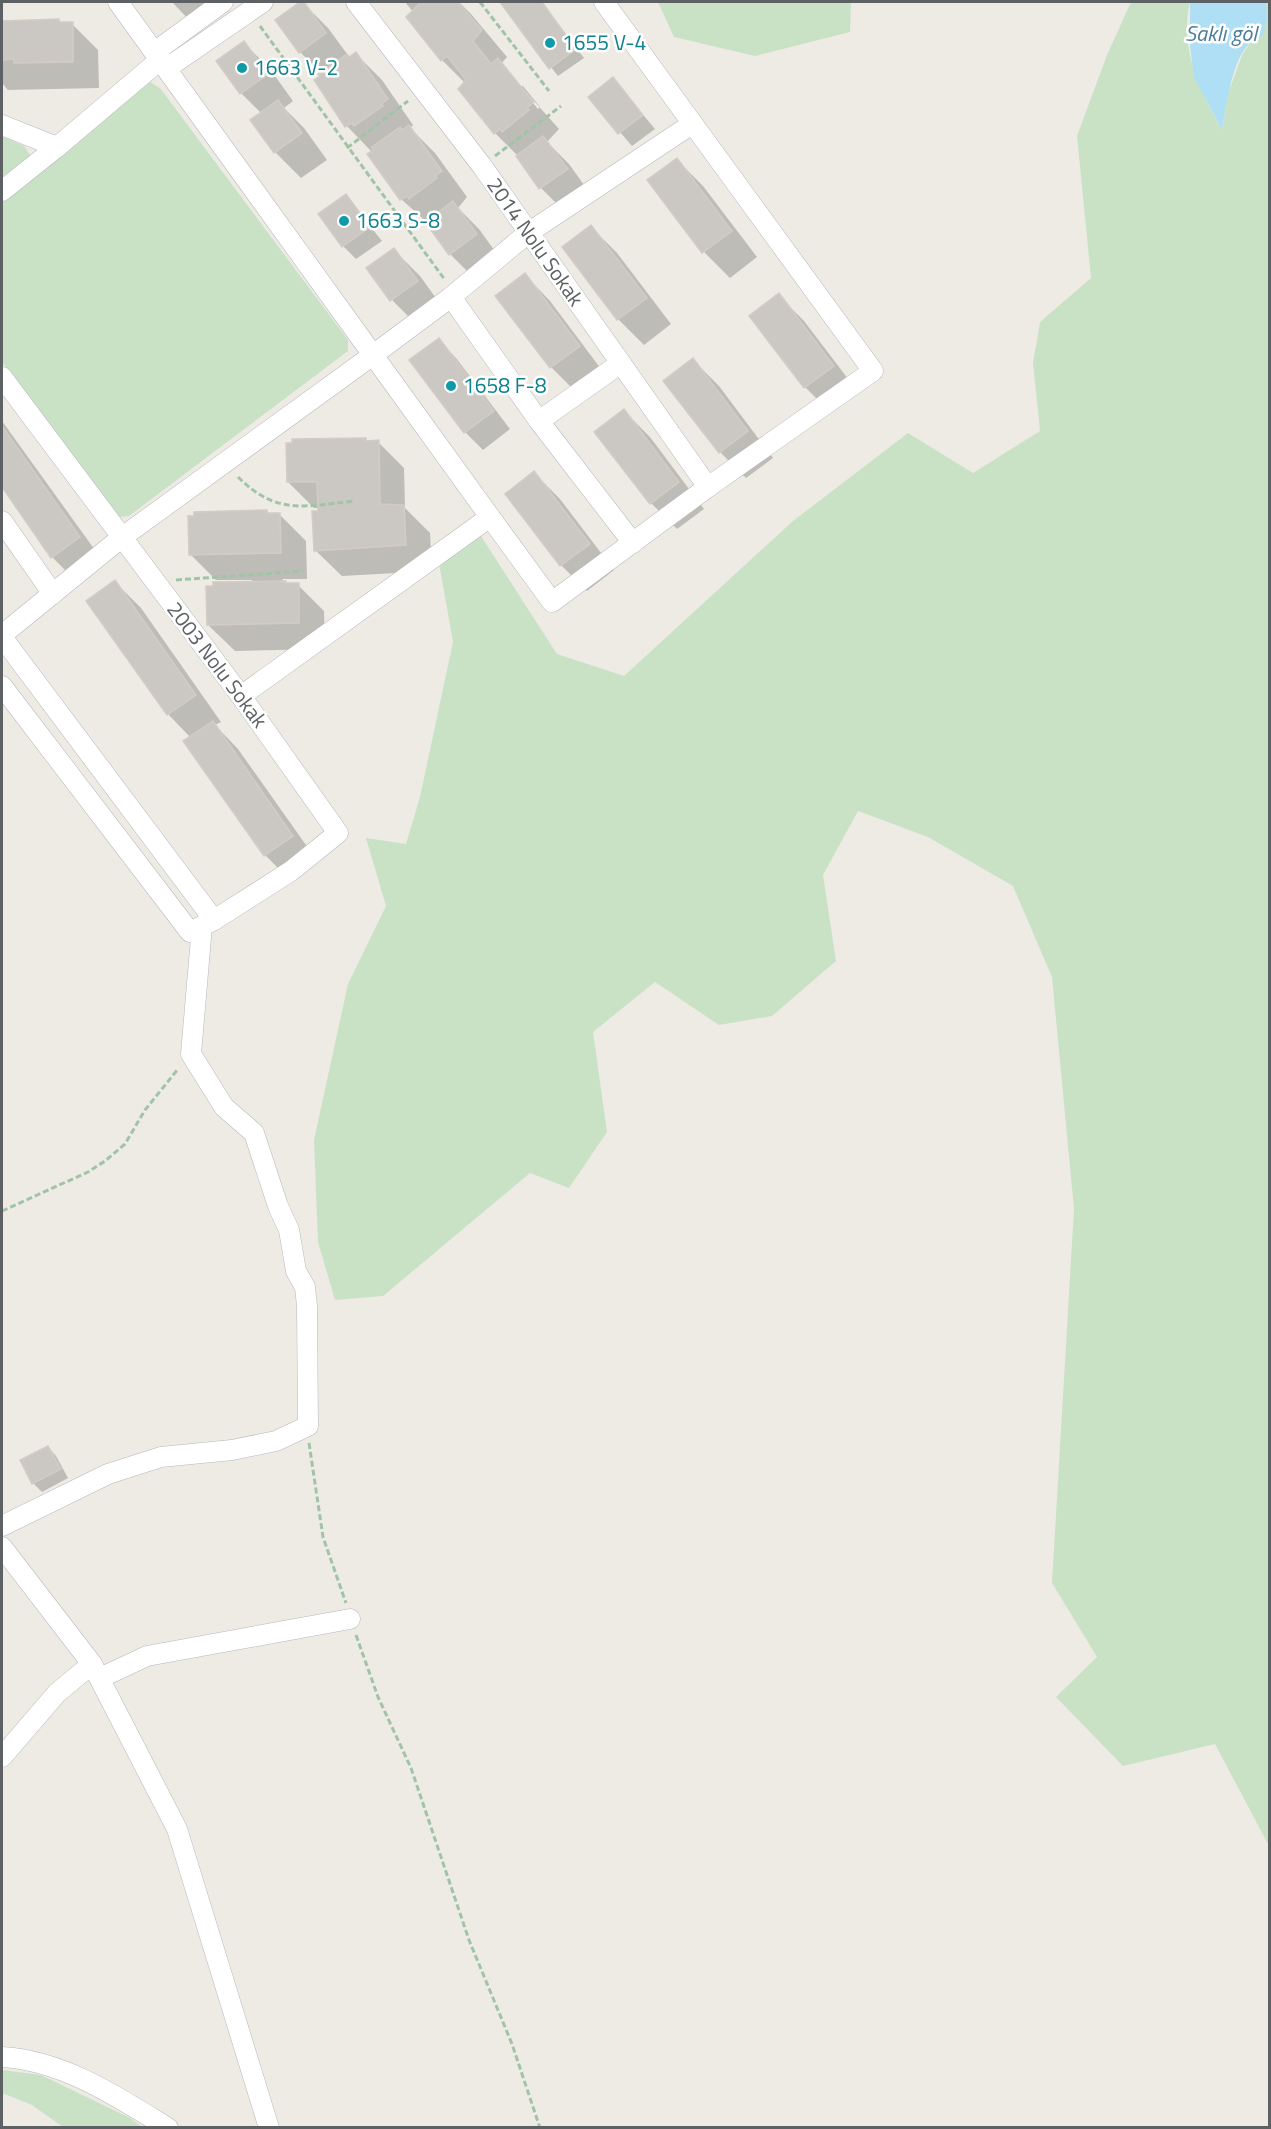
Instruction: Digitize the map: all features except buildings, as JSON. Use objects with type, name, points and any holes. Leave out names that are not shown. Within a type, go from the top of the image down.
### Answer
[{"type":"street","points":[[118,2],[552,602],[708,487],[873,371],[604,2]]},
{"type":"street","points":[[2,191],[161,59],[223,2]]},
{"type":"street","name":"2014 Nolu Sokak","points":[[356,2],[482,166],[708,487]]},
{"type":"street","points":[[161,59],[256,6]]},
{"type":"street","points":[[2,1526],[108,1474],[161,1457],[232,1450],[276,1441],[308,1426],[307,1305],[305,1287],[296,1271],[289,1230],[278,1206],[254,1133],[224,1107],[191,1054],[208,923],[2,636],[121,538],[373,355],[453,295],[528,233],[692,124]]},
{"type":"street","points":[[2,125],[57,147]]},
{"type":"street","points":[[453,295],[539,421],[633,543]]},
{"type":"street","points":[[539,421],[621,363]]},
{"type":"street","name":"2003 Nolu Sokak","points":[[2,377],[241,696],[338,833],[291,871],[208,923]]},
{"type":"street","points":[[241,696],[490,517]]},
{"type":"street","points":[[2,521],[53,594]]},
{"type":"street","points":[[2,686],[190,932],[208,923]]},
{"type":"street","points":[[2,1547],[96,1671],[177,1829],[269,2127]]},
{"type":"street","points":[[2,1757],[57,1693],[96,1671],[147,1656],[350,1619]]},
{"type":"street","points":[[2,2057],[18,2058],[77,2076],[168,2127]]},
{"type":"path","points":[[480,2],[549,91]]},
{"type":"path","points":[[256,6],[347,148],[453,295]]},
{"type":"path","points":[[347,148],[422,90]]},
{"type":"path","points":[[482,166],[561,106]]},
{"type":"path","points":[[225,464],[256,495],[293,507],[355,501]]},
{"type":"path","points":[[154,582],[303,572]]},
{"type":"path","points":[[2,1211],[88,1172],[105,1161],[125,1144],[145,1110],[191,1054]]},
{"type":"path","points":[[308,1426],[323,1537],[350,1619],[378,1696],[411,1768],[470,1940],[512,2044],[540,2127]]},
{"type":"green space","points":[[658,2],[851,2],[850,32],[755,56],[674,37]]},
{"type":"green space","points":[[1131,2],[1190,2],[1187,19],[1189,52],[1199,84],[1222,130],[1228,94],[1242,55],[1267,18],[1265,2],[1269,2],[1269,1846],[1215,1744],[1123,1766],[1056,1697],[1097,1657],[1052,1583],[1074,1209],[1052,977],[1013,886],[928,837],[858,811],[823,875],[836,961],[772,1016],[719,1025],[655,982],[593,1032],[607,1132],[569,1188],[530,1173],[383,1296],[335,1300],[318,1242],[314,1140],[348,984],[386,906],[366,838],[406,844],[420,797],[453,642],[439,563],[479,533],[557,654],[624,676],[793,521],[908,433],[973,473],[1040,431],[1033,363],[1040,322],[1091,278],[1077,136],[1107,55]]},
{"type":"green space","points":[[150,82],[160,88],[348,340],[348,351],[129,516],[120,517],[2,362],[2,200]]},
{"type":"green space","points":[[2,136],[24,146],[31,156],[2,185]]},
{"type":"green space","points":[[2,2070],[41,2075],[130,2118],[142,2127],[63,2127],[32,2105],[2,2093]]},
{"type":"water","name":"Saklı göl","points":[[1190,2],[1266,3],[1267,18],[1263,36],[1254,40],[1244,50],[1234,71],[1222,130],[1194,77],[1190,46]]},
{"type":"place","name":"1655 V-4","points":[[550,43]]},
{"type":"place","name":"1663 V-2","points":[[242,68]]},
{"type":"place","name":"1663 S-8","points":[[344,221]]},
{"type":"place","name":"1658 F-8","points":[[451,386]]}]
